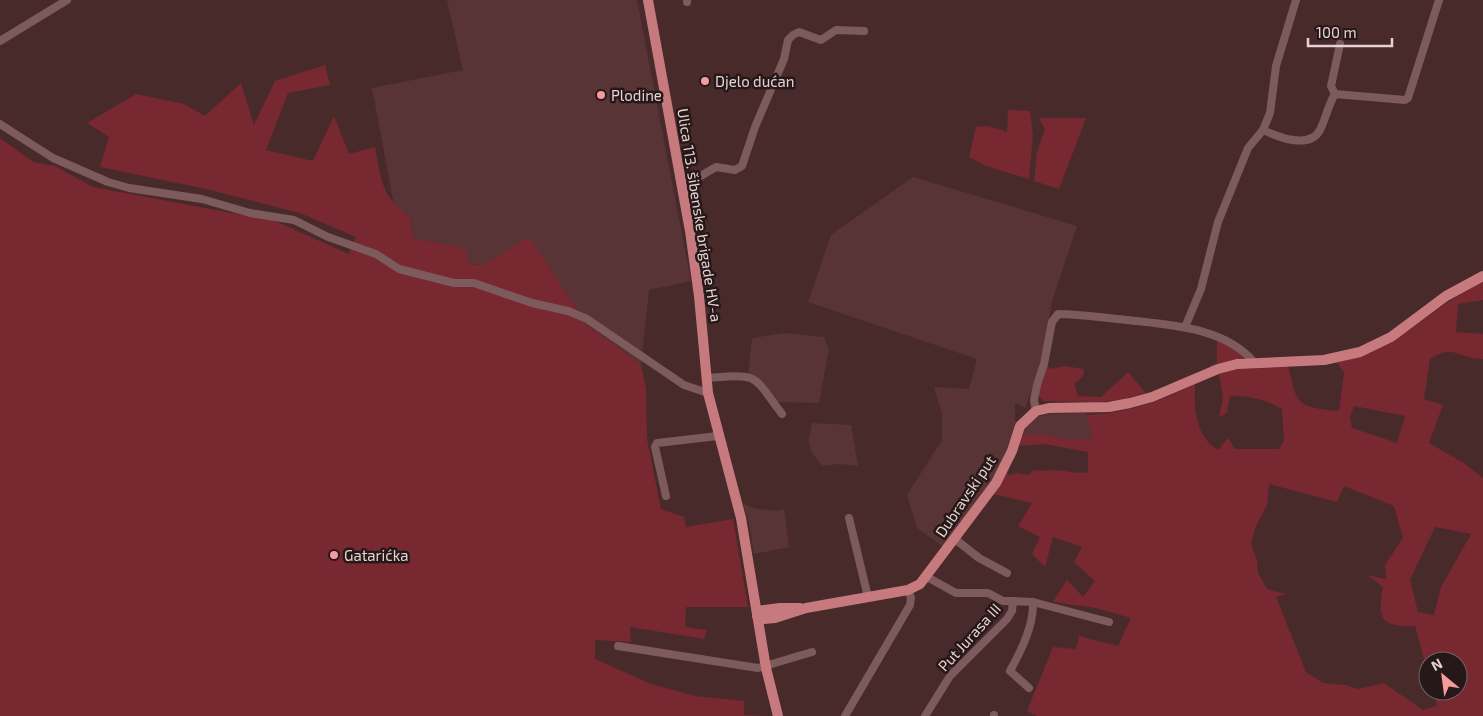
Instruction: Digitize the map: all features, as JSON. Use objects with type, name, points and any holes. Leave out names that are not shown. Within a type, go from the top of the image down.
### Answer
[{"type":"main road","name":"Ulica 113. šibenske brigade HV-a","points":[[648,0],[681,177],[699,296],[708,393],[718,436],[742,518],[766,668],[778,716]]},
{"type":"main road","points":[[1036,412],[1048,408],[1109,407],[1130,403],[1152,397],[1218,369],[1254,362],[1324,360],[1360,352],[1390,337],[1446,296],[1483,276]]},
{"type":"main road","name":"Dubravski put","points":[[757,613],[764,618],[774,618],[806,608],[908,590],[920,584],[996,482],[1012,451],[1020,426],[1036,412]]},
{"type":"main road","name":"Dubravski put","points":[[757,613],[787,607],[806,608]]},
{"type":"main road","points":[[762,644],[764,632],[774,618]]},
{"type":"street","points":[[0,41],[67,0]]},
{"type":"street","points":[[1185,327],[1199,294],[1218,222],[1248,148],[1263,130],[1270,113],[1276,66],[1296,0]]},
{"type":"street","points":[[1335,94],[1406,100],[1439,0]]},
{"type":"street","points":[[681,177],[699,177],[716,168],[735,170],[742,166],[755,127],[784,59],[788,40],[792,34],[800,32],[821,40],[836,30],[864,31]]},
{"type":"street","points":[[1263,130],[1277,136],[1297,140],[1313,138],[1319,131],[1335,94],[1331,86],[1340,44]]},
{"type":"street","points":[[0,124],[53,158],[108,182],[129,188],[202,199],[250,212],[294,220],[328,237],[376,254],[399,269],[454,283],[474,283],[532,303],[568,311],[586,319],[684,385],[708,393]]},
{"type":"street","points":[[1036,412],[1034,400],[1037,385],[1044,364],[1052,322],[1058,314],[1185,327],[1222,339],[1245,351],[1254,362]]},
{"type":"street","points":[[707,378],[744,376],[752,378],[765,388],[782,414]]},
{"type":"street","points":[[666,496],[656,447],[657,443],[718,436]]},
{"type":"street","points":[[849,518],[868,597]]},
{"type":"street","points":[[955,539],[979,558],[1007,573]]},
{"type":"street","name":"Put Jurasa III","points":[[927,577],[956,594],[988,593],[1003,601],[1033,602],[1109,622]]},
{"type":"street","points":[[845,716],[910,605],[911,598],[908,590]]},
{"type":"street","name":"Put Jurasa III","points":[[925,716],[950,676],[1007,618],[1012,611],[1013,601]]},
{"type":"street","points":[[1029,688],[1010,671],[1020,652],[1033,611],[1033,602]]},
{"type":"street","points":[[618,646],[748,668],[766,668],[812,652]]},
{"type":"shaded area","points":[[447,0],[637,0],[691,281],[649,290],[641,364],[588,326],[529,238],[484,265],[468,264],[466,249],[413,238],[410,217],[394,205],[372,88],[463,70]]},
{"type":"shaded area","points":[[325,65],[330,85],[288,93],[266,150],[313,161],[334,116],[349,154],[375,147],[384,186],[393,202],[410,217],[413,238],[467,249],[468,264],[484,265],[529,237],[588,326],[641,364],[646,389],[647,439],[661,509],[684,517],[686,527],[733,519],[748,607],[686,607],[685,627],[707,630],[704,639],[630,627],[631,642],[595,640],[595,659],[651,684],[695,696],[744,701],[744,715],[766,716],[0,716],[0,138],[33,162],[55,166],[93,187],[275,221],[349,254],[356,237],[300,213],[206,189],[100,167],[109,137],[87,123],[136,94],[184,104],[205,116],[241,83],[254,125],[275,81]]},
{"type":"shaded area","points":[[1008,110],[1030,111],[1033,135],[1029,179],[986,166],[969,157],[976,127],[988,126],[1007,132]]},
{"type":"shaded area","points":[[1039,118],[1086,118],[1059,189],[1034,181],[1037,152],[1045,129]]},
{"type":"shaded area","points":[[913,177],[1077,226],[1052,301],[1042,360],[1025,408],[1015,403],[1015,428],[1011,447],[995,478],[945,548],[917,528],[907,495],[942,440],[942,414],[934,387],[969,389],[977,359],[808,302],[831,235]]},
{"type":"shaded area","points":[[1483,282],[1483,300],[1458,304],[1456,332],[1483,334],[1483,359],[1445,352],[1430,359],[1424,399],[1443,405],[1429,443],[1464,463],[1483,478],[1483,716],[1037,716],[1027,711],[1053,647],[1076,649],[1079,636],[1118,646],[1131,618],[1096,608],[1053,602],[1067,580],[1083,597],[1095,581],[1074,562],[1082,547],[1053,537],[1045,567],[1032,554],[1040,537],[1018,526],[1032,503],[993,494],[1005,473],[1010,475],[1017,473],[1028,475],[1034,470],[1088,472],[1088,452],[1044,444],[1017,446],[1021,435],[1051,435],[1065,439],[1093,439],[1086,415],[1115,412],[1142,406],[1195,384],[1196,412],[1200,429],[1210,444],[1218,450],[1228,438],[1235,449],[1279,449],[1284,440],[1282,409],[1257,399],[1230,396],[1227,413],[1219,417],[1223,398],[1219,374],[1239,368],[1288,365],[1294,389],[1301,402],[1315,408],[1339,411],[1344,373],[1337,362],[1358,357],[1377,349],[1412,328],[1447,303]],"holes":[[[1354,406],[1405,416],[1397,443],[1352,428],[1350,417]],[[1269,484],[1337,502],[1344,486],[1394,506],[1403,538],[1385,565],[1386,579],[1367,575],[1383,587],[1381,607],[1384,619],[1388,623],[1395,625],[1415,626],[1422,651],[1468,651],[1468,701],[1436,701],[1437,706],[1423,710],[1384,683],[1358,689],[1346,685],[1323,683],[1306,672],[1276,597],[1286,594],[1267,589],[1258,573],[1257,560],[1251,544],[1255,528],[1267,505]],[[1435,527],[1471,534],[1441,587],[1434,615],[1418,612],[1410,580]]]},
{"type":"shaded area","points":[[785,333],[824,337],[829,349],[819,403],[775,402],[763,383],[748,375],[752,338]]},
{"type":"shaded area","points":[[1217,341],[1237,350],[1244,357],[1209,368],[1211,365],[1217,364]]},
{"type":"shaded area","points":[[1047,365],[1050,369],[1065,366],[1084,369],[1083,376],[1074,384],[1078,396],[1101,397],[1128,372],[1146,393],[1120,400],[1097,402],[1044,401],[1038,395]]},
{"type":"shaded area","points":[[1086,413],[1094,439],[1065,439],[1051,435],[1021,435],[1026,425],[1037,417],[1048,414]]},
{"type":"shaded area","points":[[812,423],[851,425],[858,466],[839,464],[822,466],[811,451],[809,440]]},
{"type":"shaded area","points":[[743,503],[753,508],[777,511],[784,509],[789,547],[754,554],[749,522]]},
{"type":"place","name":"Djelo dućan","points":[[705,81]]},
{"type":"place","name":"Plodine","points":[[601,95]]},
{"type":"place","name":"Gatarićka","points":[[334,555]]}]
